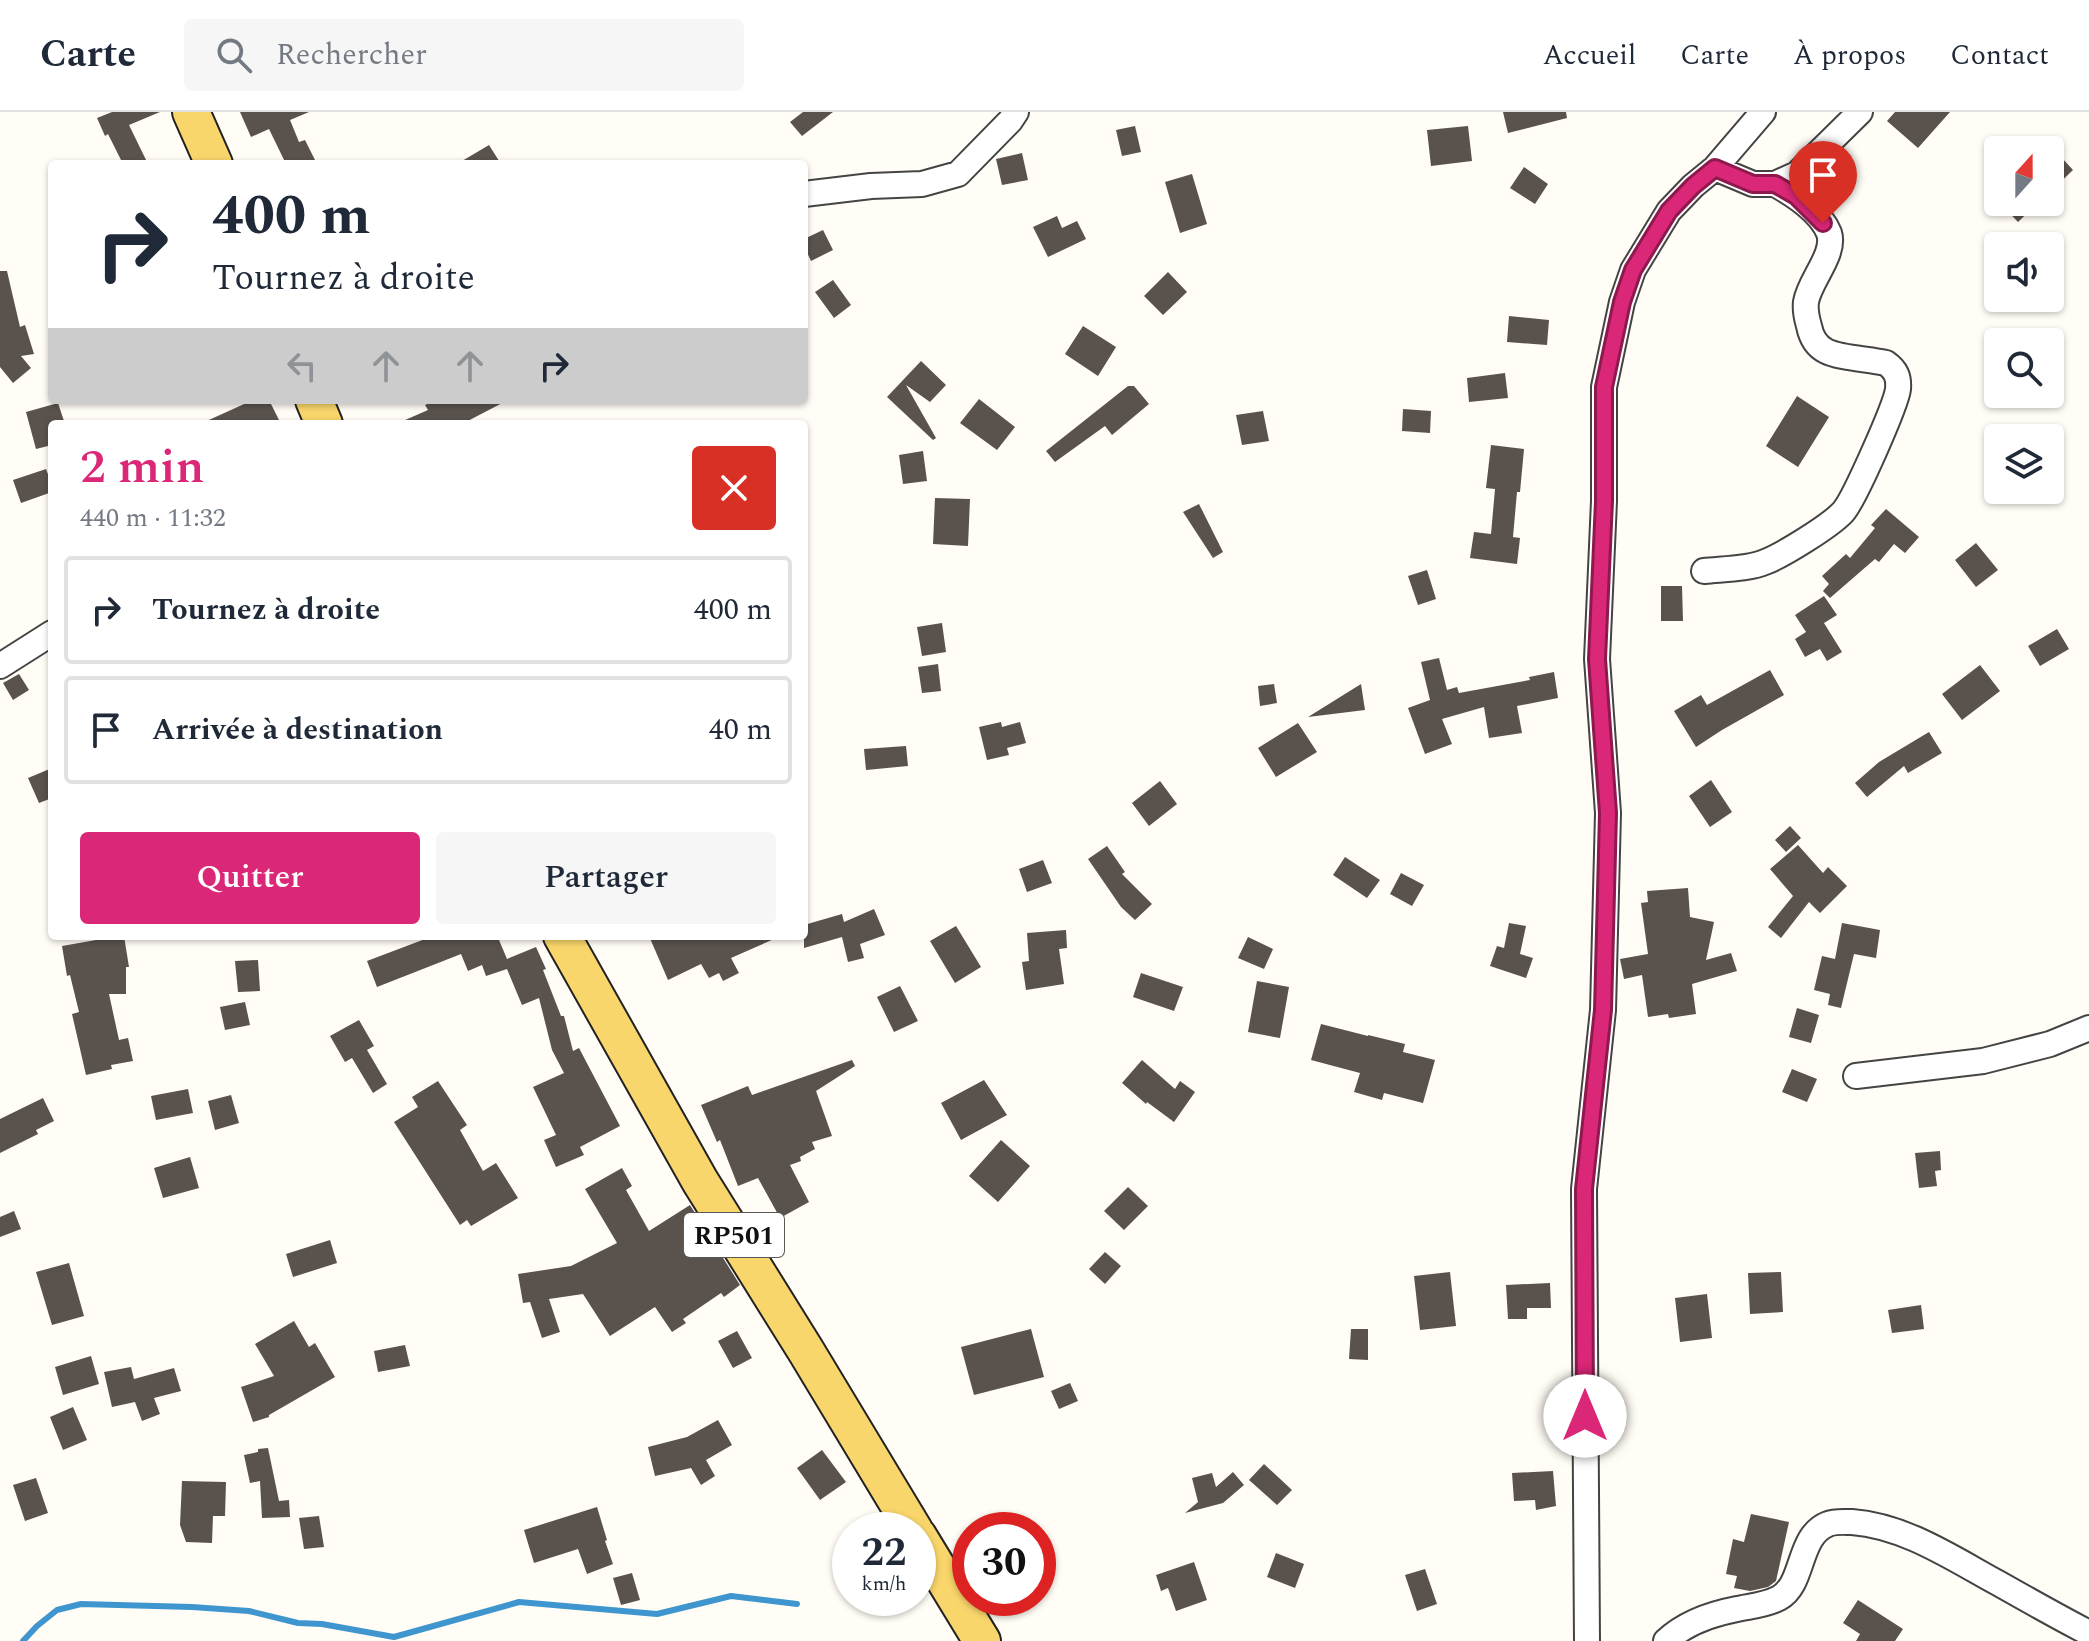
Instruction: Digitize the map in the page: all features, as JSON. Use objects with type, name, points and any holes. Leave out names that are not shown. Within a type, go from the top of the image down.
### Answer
[{"type":"main road","points":[[191,112],[212,160]]},
{"type":"main road","name":"RP501","points":[[564,940],[700,1181],[903,1512]]},
{"type":"main road","points":[[936,1566],[982,1641]]},
{"type":"street","points":[[808,194],[922,184],[958,174],[1016,112]]},
{"type":"street","points":[[1715,168],[1753,184],[1775,184],[1797,174],[1860,112]]},
{"type":"street","points":[[1587,1641],[1584,1189],[1603,1010],[1607,828],[1597,659],[1604,501],[1604,387],[1622,302],[1633,270],[1669,211],[1715,168],[1755,117]]},
{"type":"street","points":[[1704,571],[1763,563],[1843,513],[1865,471],[1898,392],[1898,376],[1886,363],[1826,351],[1813,339],[1805,304],[1830,246],[1830,235],[1823,223],[1796,196],[1775,184]]},
{"type":"street","points":[[0,666],[48,636]]},
{"type":"street","points":[[1856,1076],[1983,1061],[2050,1044],[2089,1028]]},
{"type":"street","points":[[1666,1641],[1676,1631],[1711,1615],[1777,1600],[1787,1593],[1809,1543],[1818,1531],[1827,1524],[1840,1521],[1873,1524],[1924,1542],[2089,1633]]},
{"type":"building","points":[[112,112],[160,112],[129,125],[146,160],[121,160],[97,118]]},
{"type":"building","points":[[240,112],[309,112],[290,120],[299,142],[305,140],[315,160],[284,160],[269,129],[251,137]]},
{"type":"building","points":[[803,112],[833,112],[802,136],[790,122]]},
{"type":"building","points":[[1503,112],[1566,112],[1567,118],[1508,133]]},
{"type":"building","points":[[1895,112],[1950,112],[1918,148],[1887,121]]},
{"type":"building","points":[[1135,126],[1141,152],[1122,156],[1116,130]]},
{"type":"building","points":[[1468,126],[1472,161],[1431,166],[1427,130]]},
{"type":"building","points":[[489,145],[498,160],[464,160]]},
{"type":"building","points":[[1022,153],[1028,180],[1002,185],[996,159]]},
{"type":"building","points":[[2064,160],[2073,170],[2064,179]]},
{"type":"building","points":[[1524,167],[1548,184],[1535,204],[1510,188]]},
{"type":"building","points":[[1192,174],[1207,224],[1180,233],[1165,182]]},
{"type":"building","points":[[1057,216],[1062,228],[1077,221],[1086,239],[1048,257],[1033,227]]},
{"type":"building","points":[[823,230],[833,250],[811,261],[808,237]]},
{"type":"building","points":[[0,271],[7,271],[20,327],[25,325],[34,354],[21,356],[31,368],[13,383],[0,367]]},
{"type":"building","points":[[1168,272],[1187,292],[1163,315],[1144,296]]},
{"type":"building","points":[[833,280],[851,305],[834,318],[815,292]]},
{"type":"building","points":[[1509,316],[1549,320],[1547,345],[1507,342]]},
{"type":"building","points":[[1083,326],[1116,347],[1098,376],[1065,354]]},
{"type":"building","points":[[921,361],[946,385],[930,402],[906,385],[936,438],[933,440],[887,397]]},
{"type":"building","points":[[1505,373],[1508,398],[1469,402],[1467,378]]},
{"type":"building","points":[[1128,386],[1134,386],[1149,404],[1112,435],[1105,426],[1055,462],[1046,451]]},
{"type":"building","points":[[1797,396],[1829,417],[1798,467],[1766,446]]},
{"type":"building","points":[[979,399],[1015,427],[997,450],[960,423]]},
{"type":"building","points":[[58,404],[64,420],[48,420],[48,446],[36,449],[26,412]]},
{"type":"building","points":[[244,404],[271,404],[279,420],[209,420]]},
{"type":"building","points":[[500,404],[470,420],[405,420],[428,410],[425,405]]},
{"type":"building","points":[[1403,409],[1431,411],[1430,433],[1402,431]]},
{"type":"building","points":[[1263,411],[1269,441],[1242,445],[1236,415]]},
{"type":"building","points":[[1491,445],[1524,449],[1513,537],[1520,538],[1517,564],[1470,558],[1474,532],[1491,534],[1495,489],[1486,488]]},
{"type":"building","points":[[923,451],[927,481],[903,484],[899,455]]},
{"type":"building","points":[[46,469],[48,493],[21,503],[13,480]]},
{"type":"building","points":[[935,498],[970,499],[968,546],[933,544]]},
{"type":"building","points":[[1199,504],[1223,552],[1213,558],[1183,512]]},
{"type":"building","points":[[1886,509],[1919,537],[1905,553],[1894,544],[1879,562],[1875,559],[1830,598],[1823,591],[1829,584],[1822,576],[1846,554],[1850,558],[1875,528],[1871,525]]},
{"type":"building","points":[[1976,543],[1998,570],[1976,587],[1955,560]]},
{"type":"building","points":[[1427,570],[1436,599],[1418,605],[1408,576]]},
{"type":"building","points":[[1661,586],[1682,586],[1683,621],[1661,621]]},
{"type":"building","points":[[1824,596],[1837,615],[1824,623],[1842,652],[1827,661],[1820,649],[1805,657],[1795,639],[1806,632],[1795,615]]},
{"type":"building","points":[[942,623],[946,652],[922,656],[917,627]]},
{"type":"building","points":[[2057,629],[2069,649],[2040,666],[2028,646]]},
{"type":"building","points":[[1439,658],[1447,690],[1457,687],[1459,693],[1530,680],[1529,677],[1554,672],[1558,698],[1517,706],[1522,733],[1489,738],[1484,707],[1442,719],[1452,744],[1425,754],[1408,708],[1430,700],[1421,662]]},
{"type":"building","points":[[938,664],[941,691],[922,693],[918,667]]},
{"type":"building","points":[[1980,665],[2000,691],[1962,720],[1942,694]]},
{"type":"building","points":[[1770,670],[1784,695],[1696,747],[1674,711],[1701,695],[1707,705]]},
{"type":"building","points":[[19,674],[29,690],[13,700],[3,683]]},
{"type":"building","points":[[1274,684],[1277,703],[1260,706],[1258,686]]},
{"type":"building","points":[[1361,684],[1365,710],[1308,717]]},
{"type":"building","points":[[1001,722],[1002,727],[1020,722],[1026,743],[1007,748],[1009,755],[987,760],[979,727]]},
{"type":"building","points":[[1298,723],[1317,752],[1276,777],[1258,748]]},
{"type":"building","points":[[1929,732],[1942,753],[1908,773],[1904,766],[1867,797],[1855,783],[1879,762]]},
{"type":"building","points":[[906,746],[908,766],[866,770],[864,749]]},
{"type":"building","points":[[48,770],[48,800],[39,803],[28,778]]},
{"type":"building","points":[[1711,780],[1732,812],[1710,827],[1689,796]]},
{"type":"building","points":[[1160,781],[1177,804],[1149,826],[1132,803]]},
{"type":"building","points":[[1790,826],[1801,838],[1786,852],[1775,840]]},
{"type":"building","points":[[1798,845],[1823,873],[1828,867],[1847,886],[1820,913],[1809,902],[1781,938],[1768,927],[1793,896],[1770,869]]},
{"type":"building","points":[[1107,846],[1125,872],[1122,874],[1152,904],[1135,920],[1121,907],[1088,859]]},
{"type":"building","points":[[1345,857],[1380,880],[1367,898],[1333,875]]},
{"type":"building","points":[[1043,860],[1052,883],[1027,892],[1019,869]]},
{"type":"building","points":[[1401,873],[1424,885],[1412,906],[1390,894]]},
{"type":"building","points":[[1688,888],[1690,917],[1714,922],[1706,960],[1731,953],[1737,971],[1692,984],[1696,1014],[1648,1017],[1642,975],[1624,979],[1620,959],[1648,954],[1641,903],[1648,902],[1647,891]]},
{"type":"building","points":[[874,909],[885,935],[860,944],[864,958],[848,962],[842,937],[804,948],[804,940],[808,940],[808,924],[842,914],[844,922]]},
{"type":"building","points":[[1509,923],[1526,926],[1520,954],[1533,958],[1526,978],[1490,966],[1497,946],[1504,948]]},
{"type":"building","points":[[1842,923],[1880,930],[1876,958],[1854,954],[1841,1008],[1828,1005],[1830,994],[1814,990],[1822,956],[1835,959]]},
{"type":"building","points":[[956,926],[981,967],[955,983],[930,941]]},
{"type":"building","points":[[1066,930],[1067,948],[1059,949],[1064,984],[1026,990],[1022,962],[1029,961],[1027,933]]},
{"type":"building","points":[[1248,937],[1273,949],[1264,969],[1238,958]]},
{"type":"building","points":[[96,940],[125,940],[129,967],[126,967],[126,994],[109,994],[119,1040],[128,1038],[133,1061],[111,1065],[112,1069],[86,1075],[72,1014],[79,1012],[70,975],[67,976],[62,946]]},
{"type":"building","points":[[422,940],[499,940],[507,959],[536,947],[561,1016],[564,1016],[573,1051],[579,1048],[620,1126],[580,1147],[584,1155],[556,1167],[544,1140],[556,1135],[533,1087],[564,1073],[552,1050],[539,998],[522,1005],[507,969],[486,976],[482,965],[468,971],[461,954],[377,987],[367,961]]},
{"type":"building","points":[[651,940],[772,940],[731,958],[739,973],[723,981],[719,973],[709,978],[701,964],[668,980]]},
{"type":"building","points":[[258,960],[260,991],[238,992],[235,961]]},
{"type":"building","points":[[1141,973],[1183,987],[1174,1011],[1133,997]]},
{"type":"building","points":[[1257,981],[1289,987],[1280,1038],[1248,1032]]},
{"type":"building","points":[[900,986],[918,1021],[894,1032],[877,997]]},
{"type":"building","points":[[245,1002],[250,1025],[225,1030],[220,1007]]},
{"type":"building","points":[[1797,1008],[1819,1015],[1811,1043],[1789,1037]]},
{"type":"building","points":[[359,1020],[374,1046],[367,1050],[387,1084],[373,1093],[352,1058],[345,1062],[330,1036]]},
{"type":"building","points":[[1321,1024],[1405,1044],[1403,1052],[1435,1060],[1423,1103],[1384,1093],[1382,1100],[1354,1092],[1360,1073],[1311,1060]]},
{"type":"building","points":[[852,1060],[855,1066],[816,1091],[832,1136],[812,1142],[815,1149],[800,1157],[801,1161],[790,1165],[809,1202],[780,1218],[758,1178],[738,1186],[720,1140],[717,1142],[701,1105],[748,1086],[752,1095]]},
{"type":"building","points":[[1142,1060],[1175,1089],[1180,1081],[1195,1092],[1174,1122],[1146,1104],[1122,1083]]},
{"type":"building","points":[[1792,1069],[1817,1079],[1807,1102],[1782,1092]]},
{"type":"building","points":[[984,1080],[1007,1115],[961,1140],[941,1103]]},
{"type":"building","points":[[438,1081],[467,1125],[460,1130],[483,1171],[496,1163],[518,1198],[471,1226],[467,1220],[460,1225],[394,1122],[418,1107],[412,1097]]},
{"type":"building","points":[[188,1089],[193,1113],[156,1120],[151,1096]]},
{"type":"building","points":[[231,1095],[239,1123],[215,1130],[208,1101]]},
{"type":"building","points":[[43,1098],[54,1121],[36,1130],[38,1134],[0,1153],[0,1119]]},
{"type":"building","points":[[1001,1140],[1030,1166],[998,1202],[969,1176]]},
{"type":"building","points":[[1940,1151],[1941,1170],[1935,1171],[1937,1186],[1919,1188],[1915,1153]]},
{"type":"building","points":[[190,1157],[199,1188],[163,1198],[154,1168]]},
{"type":"building","points":[[622,1168],[632,1186],[626,1190],[649,1231],[690,1205],[740,1285],[724,1297],[721,1293],[683,1319],[686,1323],[672,1332],[655,1307],[610,1336],[583,1294],[549,1299],[560,1332],[542,1338],[530,1302],[523,1303],[518,1274],[571,1266],[617,1243],[585,1189]]},
{"type":"building","points":[[1128,1187],[1148,1206],[1124,1230],[1104,1211]]},
{"type":"building","points":[[14,1211],[21,1229],[0,1237],[0,1217]]},
{"type":"building","points":[[330,1240],[337,1263],[293,1277],[286,1254]]},
{"type":"building","points":[[1105,1252],[1121,1266],[1105,1284],[1089,1269]]},
{"type":"building","points":[[69,1263],[84,1316],[52,1325],[36,1272]]},
{"type":"building","points":[[1450,1272],[1456,1326],[1420,1330],[1414,1276]]},
{"type":"building","points":[[1781,1272],[1783,1312],[1750,1314],[1748,1273]]},
{"type":"building","points":[[1550,1283],[1551,1308],[1527,1308],[1527,1319],[1508,1319],[1506,1285]]},
{"type":"building","points":[[1707,1294],[1712,1338],[1680,1342],[1675,1298]]},
{"type":"building","points":[[1921,1305],[1924,1329],[1892,1333],[1888,1310]]},
{"type":"building","points":[[294,1321],[309,1347],[315,1343],[335,1377],[269,1417],[253,1422],[241,1387],[274,1376],[255,1344]]},
{"type":"building","points":[[1031,1329],[1044,1377],[974,1395],[961,1347]]},
{"type":"building","points":[[1351,1329],[1368,1329],[1368,1360],[1349,1359]]},
{"type":"building","points":[[737,1331],[752,1358],[733,1368],[718,1341]]},
{"type":"building","points":[[405,1345],[410,1366],[378,1372],[374,1351]]},
{"type":"building","points":[[91,1356],[99,1384],[63,1395],[55,1367]]},
{"type":"building","points":[[131,1367],[134,1379],[174,1368],[181,1391],[154,1398],[160,1414],[142,1421],[135,1402],[112,1407],[104,1372]]},
{"type":"building","points":[[1070,1383],[1078,1401],[1059,1409],[1051,1391]]},
{"type":"building","points":[[73,1407],[87,1440],[63,1450],[50,1417]]},
{"type":"building","points":[[718,1420],[732,1445],[706,1460],[715,1476],[701,1485],[691,1468],[655,1476],[648,1447],[687,1437]]},
{"type":"building","points":[[268,1448],[279,1501],[289,1500],[290,1517],[262,1518],[260,1481],[250,1483],[244,1455]]},
{"type":"building","points":[[822,1450],[846,1482],[820,1500],[797,1468]]},
{"type":"building","points":[[1264,1464],[1292,1490],[1277,1505],[1249,1480]]},
{"type":"building","points":[[1553,1471],[1556,1506],[1536,1510],[1535,1500],[1514,1501],[1512,1473]]},
{"type":"building","points":[[1233,1472],[1244,1485],[1223,1503],[1185,1513],[1198,1502],[1192,1478],[1212,1473],[1216,1487]]},
{"type":"building","points":[[36,1478],[48,1513],[25,1521],[13,1485]]},
{"type":"building","points":[[182,1481],[226,1482],[225,1516],[213,1516],[212,1543],[186,1542],[180,1525]]},
{"type":"building","points":[[597,1507],[613,1564],[587,1574],[578,1549],[534,1563],[524,1530]]},
{"type":"building","points":[[1751,1514],[1789,1522],[1776,1581],[1768,1587],[1750,1591],[1734,1588],[1737,1576],[1726,1574],[1733,1539],[1744,1542]]},
{"type":"building","points":[[319,1516],[324,1547],[304,1549],[299,1518]]},
{"type":"building","points":[[1276,1553],[1304,1564],[1295,1588],[1267,1577]]},
{"type":"building","points":[[1194,1562],[1207,1600],[1176,1611],[1168,1588],[1161,1591],[1156,1575]]},
{"type":"building","points":[[1425,1569],[1437,1604],[1417,1611],[1405,1575]]},
{"type":"building","points":[[632,1573],[640,1600],[621,1605],[613,1578]]},
{"type":"building","points":[[1858,1600],[1903,1629],[1895,1641],[1856,1641],[1860,1634],[1843,1623]]},
{"type":"waterway","points":[[23,1641],[57,1610],[81,1604],[249,1611],[298,1623],[322,1624],[394,1637],[519,1602],[657,1614],[731,1596],[797,1604]]},
{"type":"route","points":[[1585,1416],[1584,1189],[1603,1010],[1608,813],[1597,659],[1604,501],[1604,387],[1612,344],[1633,270],[1669,211],[1715,168],[1753,184],[1775,184],[1796,196],[1823,223]]}]
